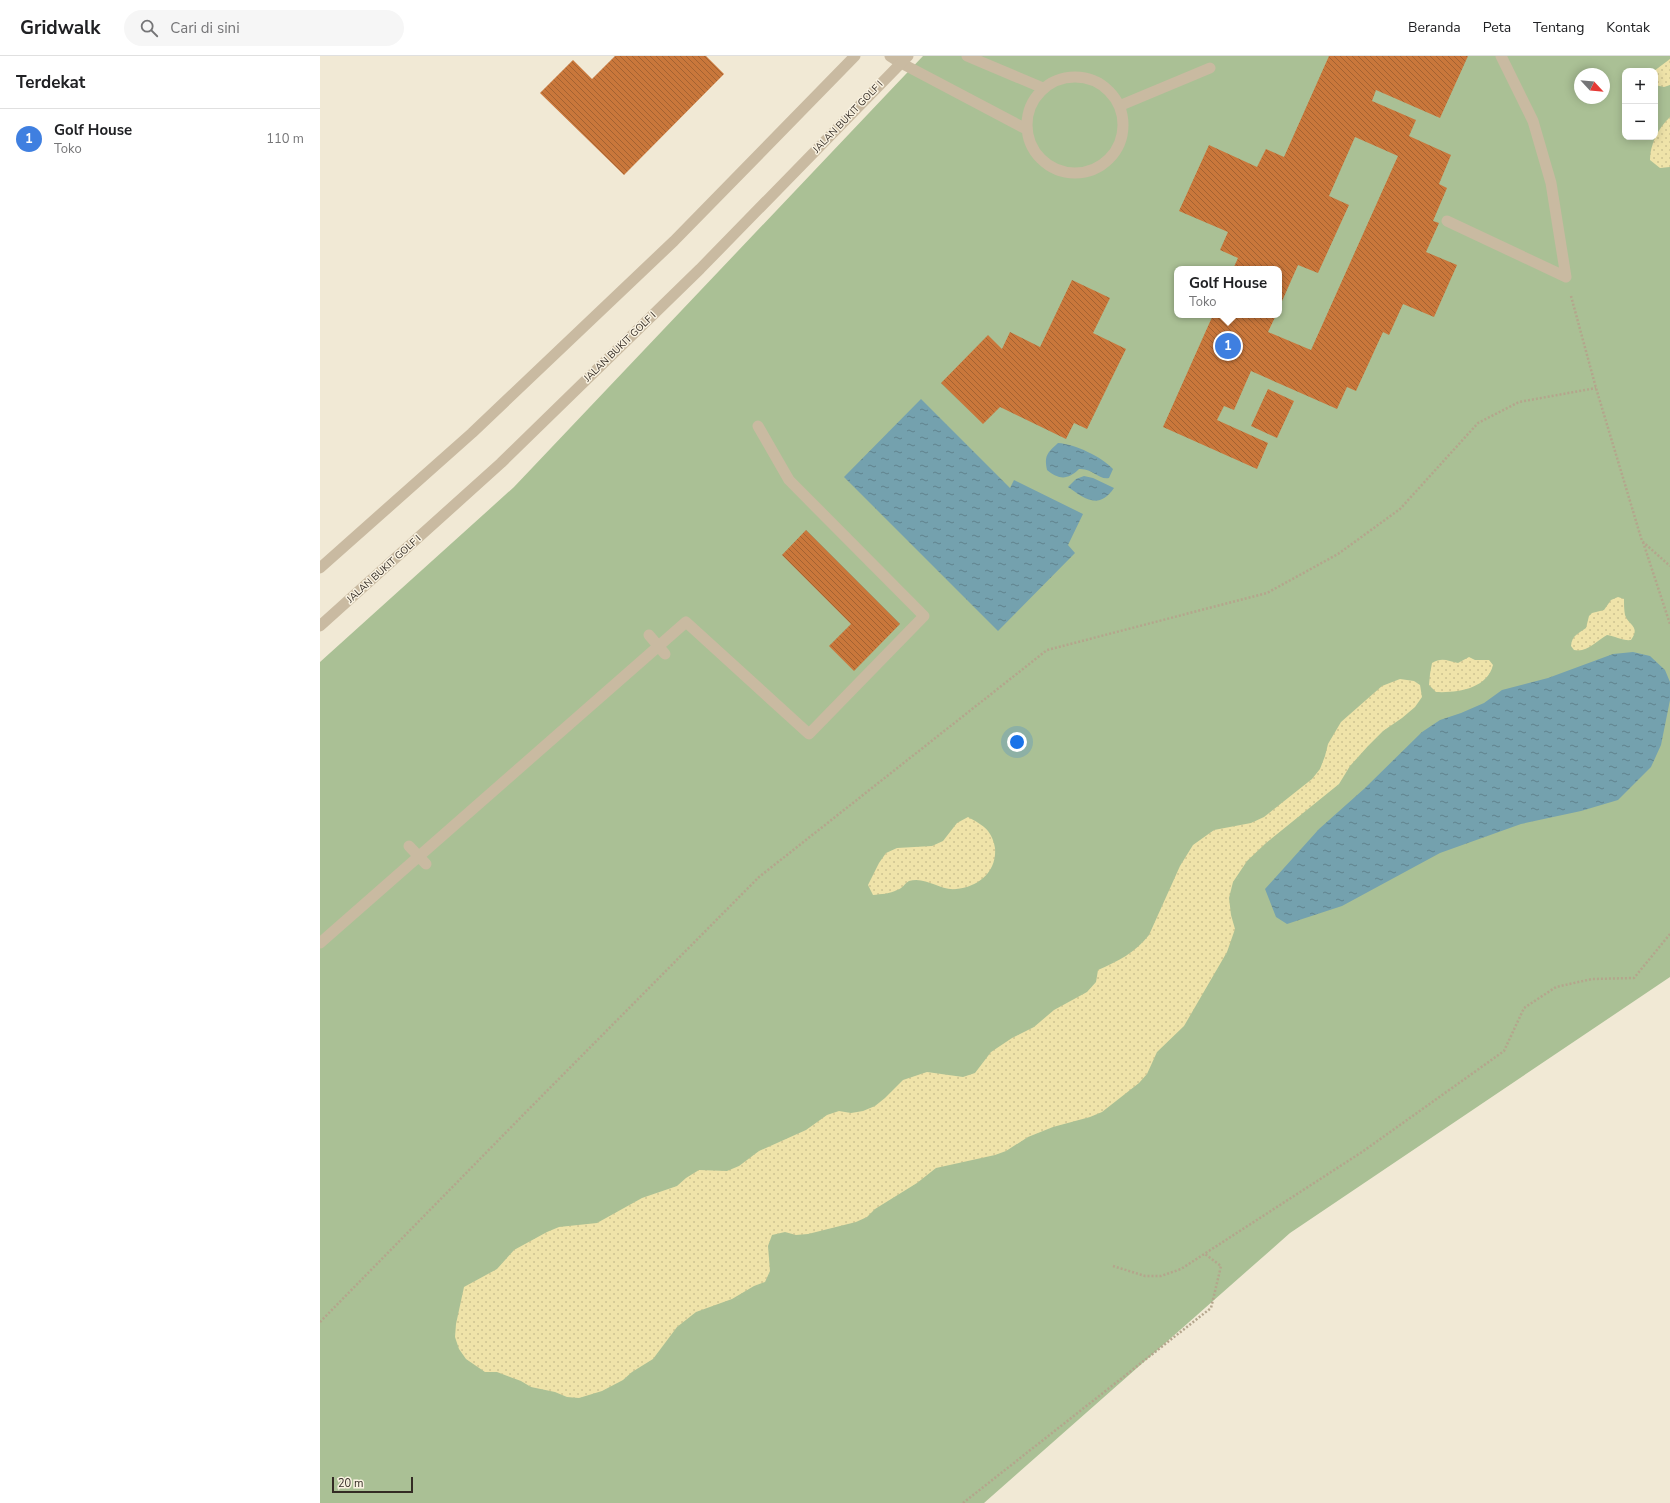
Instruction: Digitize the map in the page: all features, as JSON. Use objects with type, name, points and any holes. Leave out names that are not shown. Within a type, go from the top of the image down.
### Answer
[{"type":"street","points":[[320,568],[472,433],[663,252],[855,56]]},
{"type":"street","points":[[890,56],[904,60],[1026,129]]},
{"type":"street","points":[[967,56],[1043,88]]},
{"type":"street","points":[[1501,56],[1533,121],[1551,183],[1566,277]]},
{"type":"street","name":"JALAN BUKIT GOLF I","points":[[320,626],[506,458],[700,269],[904,60]]},
{"type":"street","points":[[1119,106],[1210,68]]},
{"type":"street","points":[[1071,77],[1086,78],[1100,84],[1111,93],[1119,106],[1123,122],[1122,136],[1116,150],[1106,162],[1093,170],[1086,172],[1063,172],[1049,166],[1038,157],[1030,144],[1026,129],[1028,114],[1034,100],[1043,88],[1056,80],[1071,77]]},
{"type":"street","points":[[1447,221],[1566,277]]},
{"type":"street","points":[[320,943],[423,860],[662,650],[686,622],[809,734],[924,616],[789,480],[758,426]]},
{"type":"street","points":[[649,635],[662,650]]},
{"type":"street","points":[[409,846],[423,860]]},
{"type":"path","points":[[1566,277],[1596,388],[1642,541],[1670,624]]},
{"type":"path","points":[[320,1322],[759,877],[1047,650],[1267,593],[1338,554],[1400,509],[1478,423],[1519,402],[1596,388]]},
{"type":"path","points":[[1642,541],[1670,566]]},
{"type":"path","points":[[1113,1266],[1145,1276],[1161,1276],[1181,1269],[1362,1152],[1504,1051],[1524,1008],[1556,987],[1592,979],[1634,978],[1670,934]]},
{"type":"path","points":[[963,1503],[1211,1308],[1221,1266],[1205,1254]]},
{"type":"green space","points":[[923,56],[1670,56],[1670,977],[1290,1233],[984,1503],[320,1503],[320,662],[514,487]]},
{"type":"sand","points":[[1670,59],[1670,85],[1664,87],[1658,86],[1658,68]]},
{"type":"sand","points":[[1670,117],[1670,167],[1660,168],[1650,160],[1650,154],[1654,140],[1658,140],[1658,131]]},
{"type":"sand","points":[[1618,597],[1624,599],[1625,615],[1633,626],[1635,632],[1631,640],[1625,640],[1607,635],[1583,650],[1574,650],[1571,646],[1573,639],[1586,628],[1589,616],[1592,613],[1604,610],[1611,600]]},
{"type":"sand","points":[[1469,657],[1475,660],[1489,660],[1493,665],[1490,673],[1478,684],[1470,688],[1453,692],[1436,692],[1429,685],[1432,663],[1442,660],[1458,663]]},
{"type":"sand","points":[[1400,679],[1414,681],[1420,685],[1422,697],[1415,707],[1383,731],[1368,746],[1350,766],[1339,784],[1266,843],[1247,861],[1233,882],[1229,898],[1231,915],[1235,929],[1227,952],[1184,1026],[1157,1052],[1147,1074],[1139,1083],[1102,1112],[1090,1117],[1053,1127],[1028,1137],[1006,1151],[995,1155],[936,1168],[917,1183],[875,1209],[867,1217],[856,1222],[808,1234],[796,1235],[785,1232],[772,1235],[768,1246],[770,1271],[765,1282],[754,1286],[732,1299],[696,1312],[677,1327],[653,1359],[632,1372],[623,1380],[602,1391],[579,1398],[567,1397],[555,1392],[531,1387],[521,1381],[497,1372],[485,1372],[466,1359],[459,1349],[455,1337],[456,1324],[464,1287],[497,1269],[514,1250],[559,1227],[597,1223],[642,1198],[677,1186],[699,1170],[727,1171],[739,1166],[759,1151],[806,1130],[827,1115],[839,1111],[851,1113],[863,1111],[875,1106],[903,1080],[927,1072],[963,1077],[975,1073],[991,1052],[1012,1038],[1034,1027],[1054,1010],[1087,992],[1096,982],[1098,970],[1132,952],[1149,935],[1180,866],[1193,845],[1214,830],[1251,823],[1264,817],[1312,779],[1320,769],[1328,744],[1341,722],[1382,686]]},
{"type":"sand","points":[[968,817],[986,829],[991,835],[995,848],[995,856],[990,871],[979,881],[964,888],[950,889],[921,880],[915,880],[909,881],[894,891],[885,894],[873,895],[868,885],[886,853],[897,848],[932,846],[943,841],[957,823]]},
{"type":"water","points":[[921,399],[1010,488],[1014,480],[1083,514],[1068,545],[1075,553],[998,631],[844,477]]},
{"type":"water","points":[[1058,443],[1080,449],[1108,464],[1113,469],[1109,478],[1102,477],[1084,469],[1079,469],[1067,477],[1059,477],[1051,473],[1047,470],[1046,458],[1049,452]]},
{"type":"water","points":[[1084,476],[1093,478],[1114,488],[1103,499],[1097,501],[1086,498],[1068,487],[1076,479]]},
{"type":"water","points":[[1633,652],[1650,656],[1665,670],[1670,682],[1670,700],[1661,745],[1651,767],[1618,800],[1581,811],[1521,824],[1440,853],[1342,906],[1287,924],[1276,917],[1265,889],[1319,829],[1365,788],[1422,732],[1440,720],[1484,703],[1502,690],[1548,678],[1613,654]]},
{"type":"building","points":[[615,56],[706,56],[724,74],[624,175],[540,93],[573,60],[592,79]]},
{"type":"building","points":[[1329,56],[1468,56],[1440,118],[1376,90],[1372,101],[1416,120],[1409,136],[1451,155],[1439,184],[1447,188],[1433,221],[1439,223],[1426,252],[1457,265],[1434,317],[1403,304],[1389,335],[1383,332],[1356,391],[1347,387],[1337,409],[1251,371],[1234,410],[1224,406],[1217,420],[1268,443],[1257,469],[1163,427],[1212,318],[1275,318],[1268,332],[1311,350],[1398,156],[1355,137],[1329,196],[1349,205],[1318,273],[1298,265],[1282,301],[1282,266],[1234,266],[1238,258],[1220,250],[1228,232],[1179,211],[1209,145],[1257,167],[1266,149],[1284,157]]},
{"type":"building","points":[[1072,280],[1110,298],[1093,333],[1126,349],[1087,429],[1074,423],[1066,439],[1000,407],[983,424],[941,383],[988,335],[1002,349],[1010,332],[1040,347]]},
{"type":"building","points":[[1268,389],[1294,401],[1277,438],[1251,426]]},
{"type":"building","points":[[806,530],[900,624],[854,671],[829,646],[851,624],[782,555]]},
{"type":"place","name":"Golf House","points":[[1228,346]]}]
